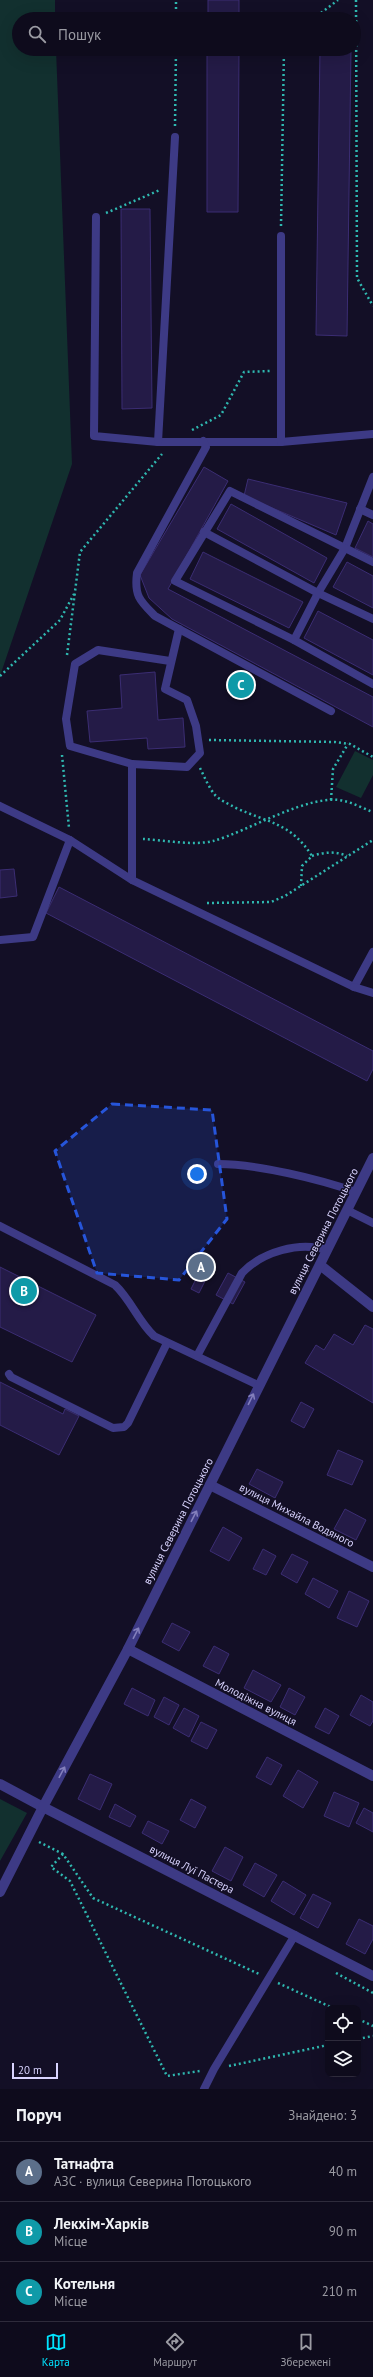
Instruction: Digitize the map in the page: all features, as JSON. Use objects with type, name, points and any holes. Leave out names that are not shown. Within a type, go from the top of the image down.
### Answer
[{"type":"street","name":"вулиця Северина Потоцького","points":[[0,1892],[43,1806],[128,1649],[373,1158]]},
{"type":"street","points":[[320,1265],[373,1307]]},
{"type":"street","name":"вулиця Михайла Водяного","points":[[210,1485],[373,1566]]},
{"type":"street","name":"Молодіжна вулиця","points":[[128,1649],[373,1776]]},
{"type":"street","name":"вулиця Луї Пастера","points":[[0,1784],[373,1976]]},
{"type":"lane","points":[[158,442],[175,137]]},
{"type":"lane","points":[[96,217],[94,436],[158,442],[281,442],[373,434]]},
{"type":"lane","points":[[281,236],[281,442]]},
{"type":"lane","points":[[203,441],[206,447],[142,562],[136,578],[138,599],[155,616],[331,712]]},
{"type":"lane","points":[[294,640],[318,593],[345,548],[373,477]]},
{"type":"lane","points":[[373,562],[230,492],[175,581],[294,640],[373,684]]},
{"type":"lane","points":[[360,509],[373,515]]},
{"type":"lane","points":[[204,532],[318,593],[373,619]]},
{"type":"lane","points":[[170,662],[98,650],[75,664],[66,719],[70,746],[132,764],[187,767],[200,753],[196,726],[187,700],[165,689],[170,662],[179,629]]},
{"type":"lane","points":[[132,764],[132,880]]},
{"type":"lane","points":[[0,806],[70,840],[132,880],[354,987],[373,993]]},
{"type":"lane","points":[[0,940],[33,937],[70,840]]},
{"type":"lane","points":[[354,987],[373,952]]},
{"type":"lane","points":[[218,1164],[238,1164],[335,1184],[356,1192]]},
{"type":"lane","points":[[347,1210],[373,1224]]},
{"type":"lane","points":[[0,1226],[115,1285],[126,1296],[144,1328],[154,1336],[258,1386]]},
{"type":"lane","points":[[197,1356],[242,1273],[248,1266],[264,1256],[286,1249],[315,1246],[327,1250]]},
{"type":"lane","points":[[9,1374],[113,1428],[124,1427],[128,1423],[166,1343]]},
{"type":"lane","points":[[204,2089],[214,2069],[295,1935]]},
{"type":"path","points":[[176,0],[176,12]]},
{"type":"path","points":[[322,12],[338,0]]},
{"type":"path","points":[[356,0],[356,12]]},
{"type":"path","points":[[175,137],[176,56]]},
{"type":"path","points":[[281,236],[284,56]]},
{"type":"path","points":[[356,56],[357,278],[373,306]]},
{"type":"path","points":[[96,217],[172,186]]},
{"type":"path","points":[[190,432],[221,414],[244,372],[282,370]]},
{"type":"path","points":[[66,664],[80,552],[171,442]]},
{"type":"path","points":[[0,676],[60,620],[75,592]]},
{"type":"path","points":[[198,740],[348,744],[373,757]]},
{"type":"path","points":[[331,800],[333,769],[348,744]]},
{"type":"path","points":[[62,748],[70,840]]},
{"type":"path","points":[[194,759],[215,795],[223,802],[263,820],[276,823],[289,830],[312,856]]},
{"type":"path","points":[[132,838],[188,842],[213,841],[263,820],[321,800],[344,800],[373,812]]},
{"type":"path","points":[[203,903],[271,902],[301,886],[373,840]]},
{"type":"path","points":[[301,886],[302,866],[312,856],[331,852],[340,852],[347,856]]},
{"type":"path","points":[[28,1836],[63,1854],[93,1898],[326,2005]]},
{"type":"path","points":[[63,1854],[50,1867],[70,1881],[167,2076],[214,2069],[325,2046]]},
{"type":"path","points":[[361,2020],[373,2026]]},
{"type":"path","points":[[361,2038],[373,2036]]},
{"type":"highlighted area","points":[[112,1104],[212,1110],[227,1219],[179,1280],[97,1273],[55,1151]]},
{"type":"green space","points":[[0,0],[55,0],[55,12],[12,12],[12,56],[56,56],[72,464],[0,676]]},
{"type":"green space","points":[[355,751],[373,760],[373,775],[361,798],[336,787]]},
{"type":"green space","points":[[0,1799],[27,1813],[0,1861]]},
{"type":"building","points":[[208,0],[239,0],[239,12],[208,12]]},
{"type":"building","points":[[207,56],[239,56],[238,212],[207,212]]},
{"type":"building","points":[[320,56],[351,56],[347,336],[316,335]]},
{"type":"building","points":[[121,209],[150,209],[152,408],[122,409]]},
{"type":"building","points":[[204,467],[228,481],[168,589],[373,697],[373,727],[172,619],[149,598],[140,575]]},
{"type":"building","points":[[248,479],[347,503],[336,535],[244,496]]},
{"type":"building","points":[[231,504],[327,558],[314,583],[217,529]]},
{"type":"building","points":[[368,521],[373,524],[373,557],[355,548]]},
{"type":"building","points":[[203,552],[303,602],[289,628],[190,579]]},
{"type":"building","points":[[347,562],[373,576],[373,608],[333,587]]},
{"type":"building","points":[[318,611],[373,640],[373,675],[304,638]]},
{"type":"building","points":[[155,672],[158,720],[183,718],[185,747],[148,749],[147,738],[90,742],[87,711],[122,708],[120,675]]},
{"type":"building","points":[[236,675],[252,684],[246,695],[230,687]]},
{"type":"building","points":[[14,869],[17,896],[0,898],[0,870]]},
{"type":"building","points":[[59,887],[373,1051],[373,1069],[367,1081],[46,913]]},
{"type":"building","points":[[196,1254],[214,1263],[199,1293],[191,1289],[198,1275],[188,1269]]},
{"type":"building","points":[[0,1267],[96,1315],[72,1362],[0,1327]]},
{"type":"building","points":[[228,1273],[245,1282],[233,1304],[216,1295]]},
{"type":"building","points":[[365,1325],[373,1329],[373,1403],[305,1363],[316,1345],[324,1350],[334,1334],[353,1345]]},
{"type":"building","points":[[0,1382],[63,1414],[65,1409],[79,1416],[59,1455],[0,1425]]},
{"type":"building","points":[[301,1402],[314,1409],[304,1428],[291,1421]]},
{"type":"building","points":[[338,1450],[363,1461],[352,1485],[327,1475]]},
{"type":"building","points":[[257,1469],[283,1482],[275,1498],[249,1484]]},
{"type":"building","points":[[345,1509],[366,1520],[356,1540],[334,1529]]},
{"type":"building","points":[[223,1527],[242,1538],[229,1561],[210,1551]]},
{"type":"building","points":[[263,1549],[276,1556],[266,1575],[253,1569]]},
{"type":"building","points":[[292,1554],[308,1562],[297,1583],[281,1574]]},
{"type":"building","points":[[313,1578],[338,1591],[329,1608],[305,1594]]},
{"type":"building","points":[[349,1591],[369,1601],[357,1627],[337,1618]]},
{"type":"building","points":[[172,1623],[190,1632],[179,1651],[162,1642]]},
{"type":"building","points":[[214,1646],[229,1654],[219,1674],[203,1666]]},
{"type":"building","points":[[253,1670],[281,1685],[271,1702],[244,1688]]},
{"type":"building","points":[[132,1688],[155,1700],[148,1716],[124,1704]]},
{"type":"building","points":[[289,1688],[305,1697],[295,1715],[280,1707]]},
{"type":"building","points":[[361,1695],[373,1702],[373,1721],[370,1726],[350,1715]]},
{"type":"building","points":[[164,1697],[179,1705],[169,1725],[154,1717]]},
{"type":"building","points":[[184,1708],[199,1716],[189,1737],[173,1728]]},
{"type":"building","points":[[325,1708],[339,1716],[329,1734],[315,1727]]},
{"type":"building","points":[[201,1722],[217,1730],[207,1749],[191,1741]]},
{"type":"building","points":[[267,1757],[282,1765],[271,1785],[256,1777]]},
{"type":"building","points":[[298,1770],[318,1782],[303,1808],[283,1796]]},
{"type":"building","points":[[90,1774],[112,1784],[100,1810],[78,1799]]},
{"type":"building","points":[[334,1792],[359,1803],[349,1827],[324,1816]]},
{"type":"building","points":[[191,1799],[206,1807],[195,1828],[180,1820]]},
{"type":"building","points":[[115,1804],[136,1816],[130,1827],[109,1817]]},
{"type":"building","points":[[364,1808],[373,1813],[373,1832],[356,1823]]},
{"type":"building","points":[[148,1821],[169,1831],[162,1844],[142,1833]]},
{"type":"building","points":[[225,1847],[243,1857],[231,1881],[212,1871]]},
{"type":"building","points":[[255,1863],[277,1875],[264,1897],[243,1885]]},
{"type":"building","points":[[283,1881],[306,1895],[294,1915],[271,1901]]},
{"type":"building","points":[[313,1894],[331,1903],[318,1928],[300,1918]]},
{"type":"building","points":[[359,1919],[373,1926],[373,1939],[365,1954],[346,1944]]},
{"type":"place","name":"Котельня","points":[[241,685]]},
{"type":"place","name":"Татнафта","points":[[201,1267]]},
{"type":"place","name":"Лекхім-Харків","points":[[24,1291]]}]
